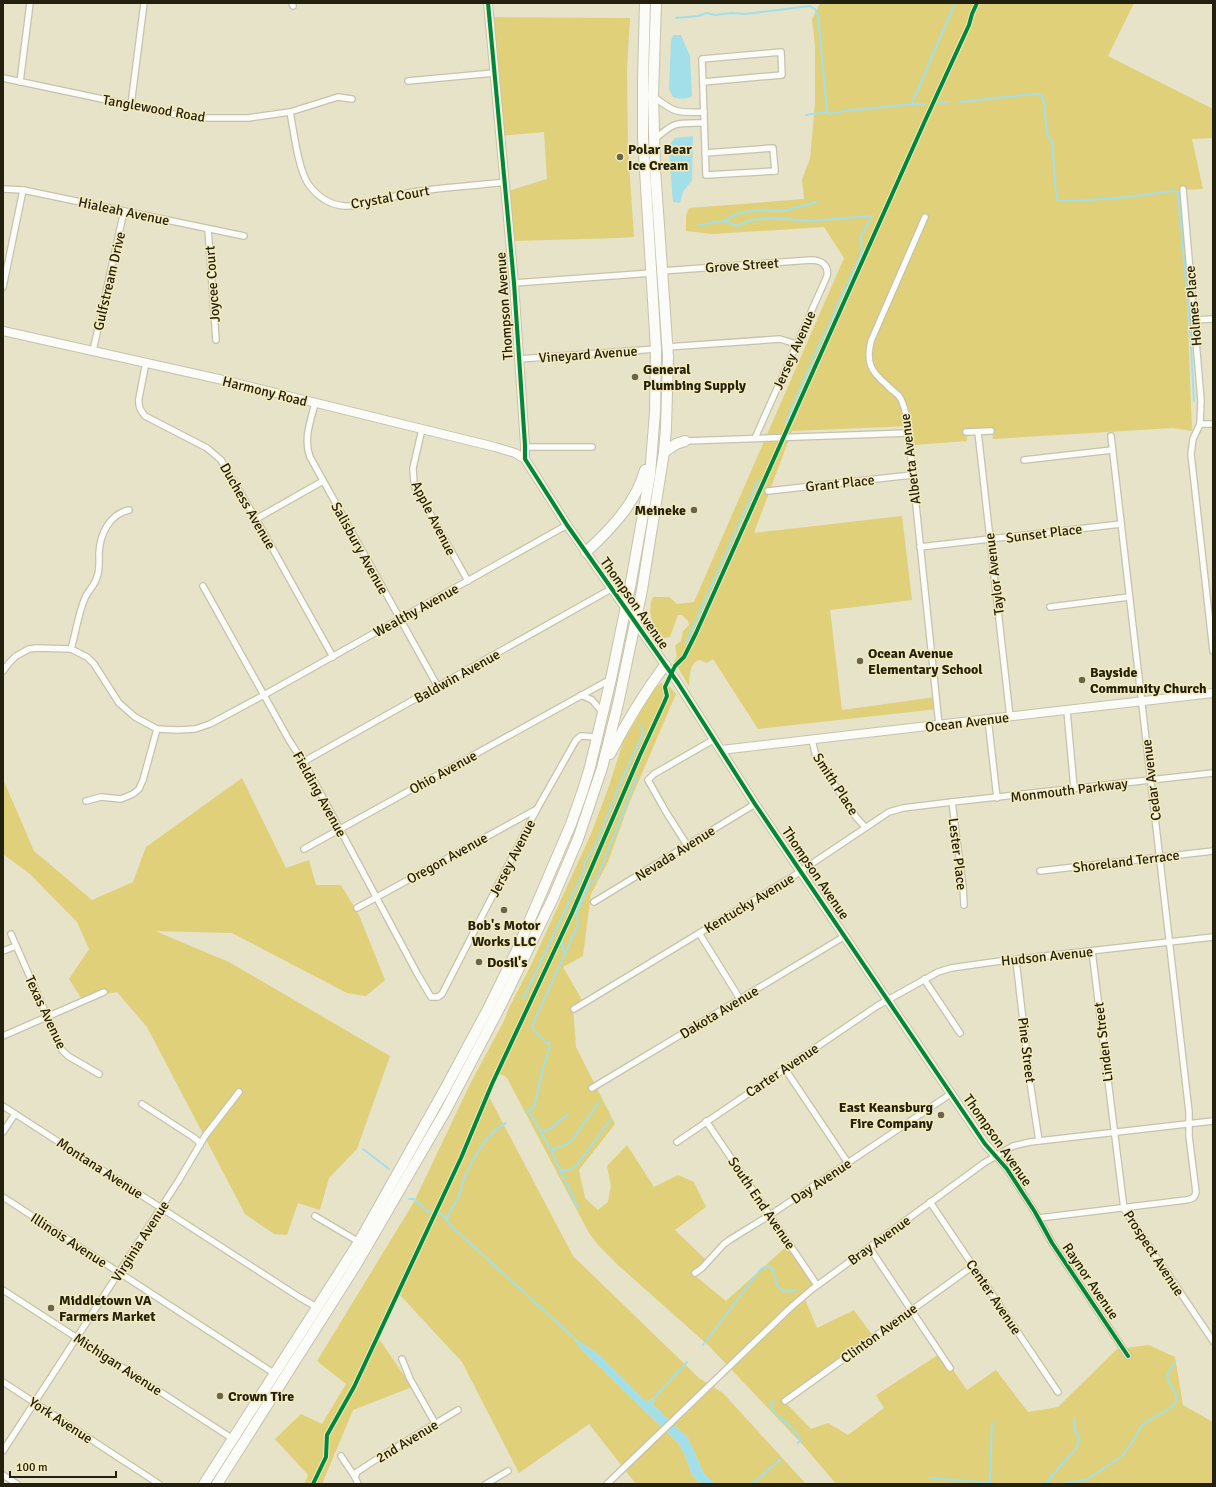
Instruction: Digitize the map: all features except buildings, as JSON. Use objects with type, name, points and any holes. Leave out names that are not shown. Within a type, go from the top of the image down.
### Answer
[{"type":"highway","points":[[217,1484],[356,1265],[446,1110],[502,1003],[553,898],[578,839],[602,768],[618,704],[635,622],[650,542],[664,452],[666,428],[667,347],[657,272],[643,138],[645,3]]},
{"type":"highway","points":[[204,1484],[359,1242],[445,1089],[489,1007],[517,950],[571,824],[588,775],[611,679],[650,475],[655,412],[657,272],[653,95],[656,3]]},
{"type":"highway","points":[[666,428],[676,437],[686,441]]},
{"type":"highway","points":[[664,452],[676,444],[686,441]]},
{"type":"highway","points":[[586,552],[605,533],[630,503],[637,492],[641,484],[652,447]]},
{"type":"highway","points":[[602,768],[623,728],[652,682],[665,665]]},
{"type":"street","points":[[20,82],[30,3]]},
{"type":"street","points":[[131,105],[144,3]]},
{"type":"street","name":"Thompson Avenue","points":[[488,3],[514,283],[525,459],[567,525],[665,665],[713,740],[985,1144],[1007,1169],[1039,1218]]},
{"type":"street","points":[[703,82],[782,74],[781,52],[702,59],[705,153],[706,175],[775,171],[773,148],[705,153]]},
{"type":"street","points":[[408,81],[494,73]]},
{"type":"street","name":"Tanglewood Road","points":[[3,78],[180,115],[216,119],[248,118],[290,112],[338,97],[352,99]]},
{"type":"street","points":[[653,95],[668,108],[683,113],[704,112]]},
{"type":"street","name":"Crystal Court","points":[[290,112],[302,169],[306,179],[315,192],[334,204],[345,206],[355,205],[414,192],[505,182]]},
{"type":"street","points":[[654,141],[669,127],[678,123],[704,123]]},
{"type":"street","name":"Hialeah Avenue","points":[[3,189],[23,190],[244,236]]},
{"type":"street","name":"Holmes Place","points":[[1183,189],[1201,400],[1200,424],[1193,439],[1191,454],[1213,651]]},
{"type":"street","points":[[3,287],[23,190]]},
{"type":"street","name":"Gulfstream Drive","points":[[93,351],[124,211]]},
{"type":"street","name":"Alberta Avenue","points":[[925,217],[871,341],[868,355],[869,364],[875,373],[886,385],[898,394],[903,403],[908,432],[939,725]]},
{"type":"street","name":"Joycee Court","points":[[208,229],[216,340]]},
{"type":"street","name":"Grove Street","points":[[514,283],[811,260],[816,260],[822,263]]},
{"type":"street","name":"Jersey Avenue","points":[[755,438],[827,276],[827,268],[822,263]]},
{"type":"street","points":[[1194,320],[1213,319]]},
{"type":"street","name":"Harmony Road","points":[[3,331],[146,362],[422,429],[506,450],[525,459]]},
{"type":"street","points":[[667,347],[780,339],[796,344]]},
{"type":"street","name":"Vineyard Avenue","points":[[519,359],[656,349]]},
{"type":"street","name":"Duchess Avenue","points":[[146,362],[138,403],[141,412],[145,416],[207,448],[217,455],[225,465],[333,657]]},
{"type":"street","name":"Salisbury Avenue","points":[[315,403],[307,444],[310,457],[438,687]]},
{"type":"street","points":[[1200,424],[1213,424]]},
{"type":"street","name":"Apple Avenue","points":[[422,429],[413,468],[414,485],[468,581]]},
{"type":"street","points":[[966,432],[991,431]]},
{"type":"street","points":[[686,441],[908,432]]},
{"type":"street","name":"Taylor Avenue","points":[[978,432],[1010,717]]},
{"type":"street","name":"Cedar Avenue","points":[[1111,436],[1170,942],[1196,1192],[1193,1199],[1124,1209]]},
{"type":"street","points":[[525,447],[592,447]]},
{"type":"street","points":[[1024,460],[1112,450]]},
{"type":"street","name":"Grant Place","points":[[768,491],[912,475]]},
{"type":"street","points":[[256,519],[323,481]]},
{"type":"street","points":[[71,649],[84,599],[99,572],[100,546],[105,529],[114,518],[124,511],[129,510]]},
{"type":"street","name":"Sunset Place","points":[[920,547],[1121,524]]},
{"type":"street","name":"Wealthy Avenue","points":[[157,729],[186,730],[205,726],[333,657],[567,525]]},
{"type":"street","name":"Fielding Avenue","points":[[203,586],[303,762],[428,993],[432,997],[438,997]]},
{"type":"street","name":"Baldwin Avenue","points":[[303,762],[612,589]]},
{"type":"street","points":[[1050,607],[1129,597]]},
{"type":"street","points":[[3,671],[16,656],[29,649],[71,649],[87,657],[94,664],[112,694],[126,710],[135,717],[157,729],[143,780],[139,789],[134,794],[121,799],[101,797],[86,801]]},
{"type":"street","name":"Ohio Avenue","points":[[304,849],[611,679]]},
{"type":"street","name":"Ocean Avenue","points":[[721,750],[1213,694]]},
{"type":"street","points":[[581,695],[592,700],[603,713]]},
{"type":"street","points":[[1066,711],[1074,788]]},
{"type":"street","points":[[988,719],[997,798]]},
{"type":"street","name":"Jersey Avenue","points":[[438,997],[442,994],[537,809],[576,740],[581,736],[597,737]]},
{"type":"street","points":[[687,845],[648,780],[654,774],[713,740]]},
{"type":"street","name":"Smith Place","points":[[812,740],[818,761],[856,817],[865,827]]},
{"type":"street","name":"Monmouth Parkway","points":[[997,798],[1213,772]]},
{"type":"street","name":"Kentucky Avenue","points":[[574,1009],[801,870],[889,812],[952,802],[997,798]]},
{"type":"street","name":"Lester Place","points":[[952,802],[964,905]]},
{"type":"street","name":"Nevada Avenue","points":[[594,902],[756,804]]},
{"type":"street","name":"Oregon Avenue","points":[[357,908],[537,809]]},
{"type":"street","name":"Shoreland Terrace","points":[[1040,871],[1213,851]]},
{"type":"street","points":[[699,933],[740,999]]},
{"type":"street","name":"Texas Avenue","points":[[11,934],[62,1050],[68,1056],[99,1074]]},
{"type":"street","name":"Dakota Avenue","points":[[592,1088],[845,936]]},
{"type":"street","name":"Hudson Avenue","points":[[888,1000],[924,979],[938,972],[951,968],[1213,937]]},
{"type":"street","points":[[3,951],[16,946]]},
{"type":"street","name":"Linden Street","points":[[1092,951],[1114,1132]]},
{"type":"street","name":"Pine Street","points":[[1016,960],[1038,1141]]},
{"type":"street","points":[[924,979],[960,1033]]},
{"type":"street","points":[[3,1036],[104,992]]},
{"type":"street","name":"Carter Avenue","points":[[676,1142],[888,1000]]},
{"type":"street","points":[[784,1069],[848,1163]]},
{"type":"street","name":"Virginia Avenue","points":[[3,1451],[161,1208],[205,1136],[239,1092]]},
{"type":"street","name":"Day Avenue","points":[[695,1274],[724,1244],[770,1215],[952,1093]]},
{"type":"street","points":[[142,1104],[193,1137],[200,1145]]},
{"type":"street","name":"Montana Avenue","points":[[3,1106],[299,1298],[318,1308]]},
{"type":"street","points":[[3,1132],[15,1114]]},
{"type":"street","name":"South End Avenue","points":[[706,1121],[817,1285]]},
{"type":"street","name":"Bray Avenue","points":[[607,1484],[789,1309],[817,1285],[984,1163],[1013,1146],[1038,1141],[1213,1121]]},
{"type":"street","name":"Prospect Avenue","points":[[1114,1132],[1124,1209],[1213,1341]]},
{"type":"street","name":"Illinois Avenue","points":[[3,1197],[275,1374]]},
{"type":"street","name":"Center Avenue","points":[[930,1202],[1058,1392]]},
{"type":"street","points":[[1039,1218],[1124,1209]]},
{"type":"street","points":[[315,1216],[359,1242]]},
{"type":"street","name":"Raynor Avenue","points":[[1039,1218],[1052,1243],[1128,1356]]},
{"type":"street","points":[[869,1247],[950,1368]]},
{"type":"street","name":"Clinton Avenue","points":[[785,1401],[973,1266]]},
{"type":"street","name":"Michigan Avenue","points":[[3,1290],[233,1439]]},
{"type":"street","points":[[402,1359],[410,1379],[435,1423]]},
{"type":"street","name":"York Avenue","points":[[3,1382],[159,1484]]},
{"type":"street","name":"2nd Avenue","points":[[356,1475],[380,1457],[458,1410]]},
{"type":"street","points":[[341,1456],[356,1475],[358,1484]]},
{"type":"street","points":[[486,1484],[508,1471]]},
{"type":"street","points":[[3,1475],[17,1484]]},
{"type":"shaded area","points":[[820,3],[1134,3],[1108,56],[1213,109],[1213,138],[1192,139],[1203,189],[1183,190],[1192,431],[1173,428],[993,439],[992,428],[966,429],[967,441],[914,445],[912,426],[792,431],[754,533],[902,516],[912,600],[830,610],[842,710],[936,697],[938,709],[758,729],[713,659],[707,663],[700,660],[696,661],[692,666],[689,686],[674,661],[677,657],[675,646],[681,641],[683,631],[689,625],[688,621],[682,615],[678,615],[670,637],[664,638],[654,624],[650,607],[653,597],[669,597],[677,604],[694,602],[844,258],[824,227],[712,234],[686,231],[686,215],[689,208],[804,199],[802,179],[810,159],[815,103],[815,45],[812,19]]},
{"type":"shaded area","points":[[489,17],[630,18],[627,69],[628,150],[634,237],[513,241],[508,191],[547,179],[544,132],[499,136]]},
{"type":"shaded area","points":[[662,683],[670,687],[676,694],[628,806],[608,862],[591,894],[583,956],[563,967],[582,1000],[573,1006],[576,1047],[615,1124],[579,1170],[585,1198],[598,1210],[608,1202],[611,1186],[607,1166],[627,1145],[654,1187],[678,1175],[694,1182],[706,1207],[675,1230],[706,1260],[693,1274],[726,1301],[789,1244],[818,1286],[804,1297],[817,1328],[854,1310],[875,1339],[786,1403],[811,1429],[828,1423],[848,1435],[884,1408],[876,1395],[941,1353],[967,1390],[996,1370],[1028,1412],[1058,1407],[1117,1349],[1149,1345],[1175,1357],[1183,1405],[1213,1422],[1213,1484],[836,1484],[804,1446],[709,1346],[618,1265],[599,1246],[589,1233],[507,1078],[503,1075],[496,1075],[490,1081],[487,1093],[573,1256],[699,1378],[723,1393],[806,1484],[715,1484],[704,1474],[688,1438],[652,1404],[655,1397],[646,1402],[598,1354],[573,1337],[581,1349],[678,1443],[685,1455],[692,1475],[701,1484],[636,1484],[589,1424],[519,1473],[462,1362],[399,1294],[379,1339],[412,1387],[353,1410],[322,1484],[304,1484],[308,1475],[275,1439],[301,1414],[322,1424],[346,1384],[317,1361],[414,1202],[472,1080],[504,1021],[531,965],[591,834],[608,789],[623,742],[655,687]]},
{"type":"shaded area","points":[[242,778],[286,868],[309,860],[316,885],[341,885],[359,915],[385,980],[366,996],[347,993],[232,933],[155,931],[229,962],[390,1056],[357,1149],[329,1178],[320,1210],[298,1203],[287,1235],[274,1234],[245,1214],[147,1027],[117,992],[81,998],[69,979],[89,949],[77,922],[30,874],[3,854],[3,779],[34,851],[92,900],[133,882],[146,847]]},
{"type":"water","points":[[673,35],[681,35],[690,56],[692,96],[685,99],[673,97],[669,89],[671,41]]},
{"type":"water","points":[[693,136],[692,180],[683,192],[680,203],[673,202],[669,151],[671,143],[675,138]]},
{"type":"water","points":[[572,1336],[598,1354],[646,1402],[655,1397],[652,1404],[688,1438],[704,1474],[715,1484],[701,1484],[692,1475],[685,1455],[678,1443],[581,1349]]},
{"type":"waterway","points":[[925,104],[912,103],[955,3]]},
{"type":"waterway","points":[[676,18],[698,16],[707,13],[715,15],[732,13],[745,14],[810,6],[815,9],[818,15],[827,112],[830,114],[844,111],[913,104]]},
{"type":"waterway","points":[[959,102],[1035,94],[1041,95],[1044,101],[1047,134],[1052,142],[1056,194],[1058,201],[1128,197],[1172,191],[1178,192],[1190,328],[1194,401]]},
{"type":"waterway","points":[[938,103],[948,102]]},
{"type":"waterway","points":[[806,115],[827,112]]},
{"type":"waterway","points":[[725,220],[739,213],[757,210],[783,211],[817,202]]},
{"type":"waterway","points":[[698,225],[725,221],[737,226],[751,220],[773,218],[811,221],[871,216],[861,236],[862,252],[837,304],[833,317],[819,345],[786,422]]},
{"type":"waterway","points":[[686,643],[758,481]]},
{"type":"waterway","points":[[523,999],[584,871],[585,862],[596,845],[619,786],[642,736],[643,730],[639,725]]},
{"type":"waterway","points":[[526,1113],[534,1106],[550,1046],[549,1043],[546,1043],[532,1026],[578,925],[577,912],[590,883],[598,876],[637,777]]},
{"type":"waterway","points":[[562,942],[564,954]]},
{"type":"waterway","points":[[551,1150],[565,1145],[572,1140],[599,1102]]},
{"type":"waterway","points":[[529,1111],[551,1150],[578,1208]]},
{"type":"waterway","points":[[541,1132],[550,1129],[568,1114]]},
{"type":"waterway","points":[[560,1170],[569,1170],[576,1166],[611,1119]]},
{"type":"waterway","points":[[447,1219],[457,1200],[464,1179],[476,1155],[486,1140],[499,1127],[506,1123]]},
{"type":"waterway","points":[[363,1149],[389,1169]]},
{"type":"waterway","points":[[409,1199],[414,1199],[430,1212],[441,1214],[450,1225],[572,1336]]},
{"type":"waterway","points":[[703,1345],[760,1270],[766,1266],[773,1269],[776,1283],[781,1290],[796,1290]]},
{"type":"waterway","points":[[655,1397],[687,1362]]},
{"type":"waterway","points":[[1064,1484],[1088,1479],[1121,1457],[1143,1424],[1173,1406],[1176,1401],[1176,1394],[1167,1375],[1174,1363]]},
{"type":"waterway","points":[[774,1401],[771,1403],[772,1409],[793,1429],[800,1439],[798,1443]]},
{"type":"waterway","points":[[1047,1482],[1077,1448],[1079,1437],[1075,1430],[1074,1419]]},
{"type":"waterway","points":[[990,1484],[992,1423]]},
{"type":"waterway","points":[[752,1484],[781,1459]]},
{"type":"waterway","points":[[930,1478],[990,1483]]},
{"type":"waterway","points":[[1044,1484],[1047,1482],[1050,1484]]},
{"type":"cycle path","points":[[488,3],[514,283],[525,459],[567,525],[678,683],[755,804],[985,1144],[1007,1169],[1035,1212],[1052,1243],[1128,1356]]},
{"type":"cycle path","points":[[313,1484],[326,1457],[327,1435],[354,1387],[461,1158],[492,1084],[572,913],[664,703],[667,696],[665,687],[675,666],[684,657],[696,633],[969,25],[977,3]]},
{"type":"place","name":"Polar Bear Ice Cream","points":[[620,157]]},
{"type":"place","name":"General Plumbing Supply","points":[[635,377]]},
{"type":"place","name":"Meineke","points":[[694,510]]},
{"type":"place","name":"Ocean Avenue Elementary School","points":[[860,661]]},
{"type":"place","name":"Bayside Community Church","points":[[1082,680]]},
{"type":"place","name":"Bob's Motor Works LLC","points":[[504,910]]},
{"type":"place","name":"Dosil's","points":[[479,962]]},
{"type":"place","name":"East Keansburg Fire Company","points":[[941,1115]]},
{"type":"place","name":"Middletown VA Farmers Market","points":[[51,1308]]},
{"type":"place","name":"Crown Tire","points":[[220,1396]]}]
